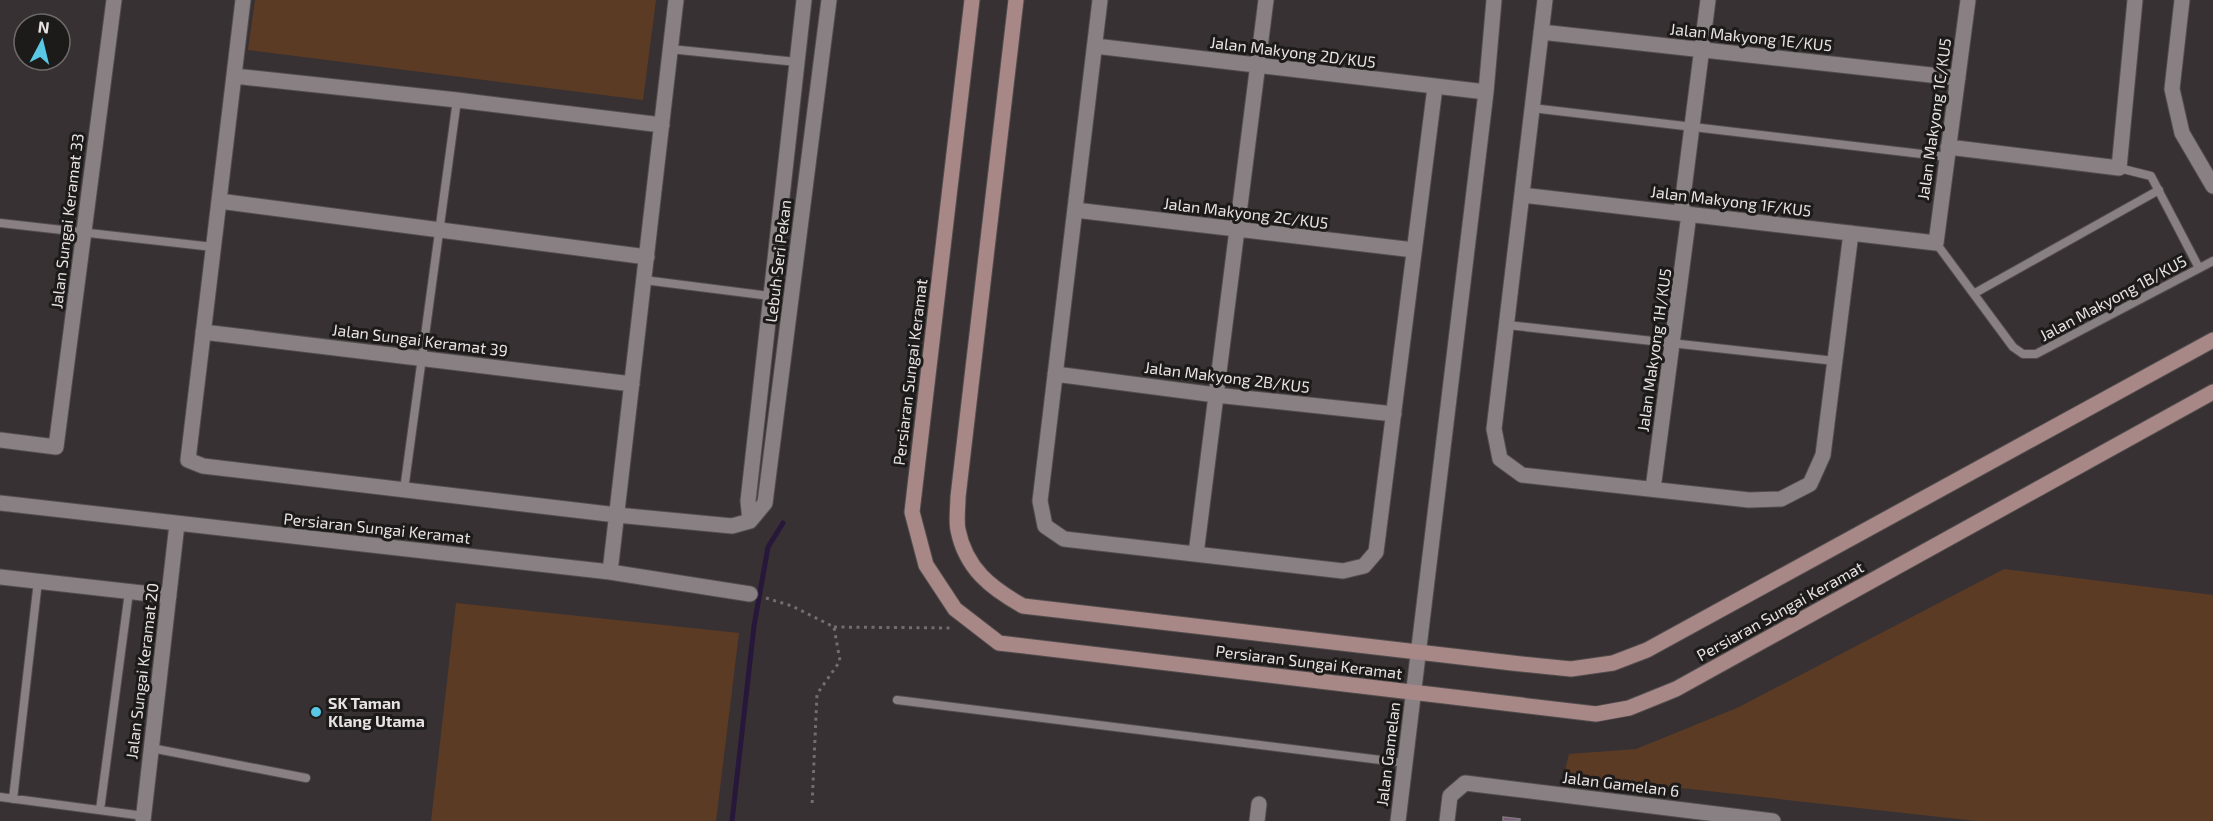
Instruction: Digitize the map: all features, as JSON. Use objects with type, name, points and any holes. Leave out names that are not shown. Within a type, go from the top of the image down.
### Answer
[{"type":"street","name":"Jalan Sungai Keramat 33","points":[[0,440],[56,447],[114,0]]},
{"type":"street","points":[[243,0],[188,460],[203,466],[617,515],[732,526],[750,521],[748,501],[804,0]]},
{"type":"street","points":[[610,572],[676,0]]},
{"type":"street","name":"Lebuh Seri Pekan","points":[[750,521],[765,503],[829,0]]},
{"type":"street","name":"Persiaran Sungai Keramat","points":[[972,0],[912,512],[926,565],[954,609],[999,643],[1596,714],[1629,708],[1676,689],[2213,392]]},
{"type":"street","name":"Persiaran Sungai Keramat","points":[[1016,0],[958,497],[958,529],[969,561],[996,591],[1023,606],[1571,669],[1613,663],[1647,650],[2213,340]]},
{"type":"street","points":[[1100,0],[1040,501],[1046,526],[1064,539],[1343,571],[1364,566],[1376,552],[1435,87]]},
{"type":"street","points":[[1196,554],[1266,0]]},
{"type":"street","name":"Jalan Gamelan","points":[[1398,821],[1486,92],[1494,0]]},
{"type":"street","points":[[1545,0],[1494,429],[1500,459],[1522,475],[1760,499],[1781,498],[1810,484],[1823,455],[1851,233]]},
{"type":"street","name":"Jalan Makyong 1H/KU5","points":[[1653,489],[1673,343],[1692,126],[1708,0]]},
{"type":"street","name":"Jalan Makyong 1C/KU5","points":[[1936,243],[1968,0]]},
{"type":"street","points":[[1948,152],[2119,168],[2135,0]]},
{"type":"street","points":[[2182,0],[2172,89],[2182,133],[2213,186]]},
{"type":"street","name":"Jalan Makyong 1E/KU5","points":[[1541,32],[1958,78]]},
{"type":"street","name":"Jalan Makyong 2D/KU5","points":[[1095,46],[1486,92]]},
{"type":"street","points":[[234,76],[662,125]]},
{"type":"street","name":"Jalan Makyong 1F/KU5","points":[[1522,195],[1936,243]]},
{"type":"street","points":[[219,201],[646,257]]},
{"type":"street","name":"Jalan Makyong 2C/KU5","points":[[1075,210],[1414,250]]},
{"type":"street","name":"Jalan Sungai Keramat 39","points":[[203,332],[632,384]]},
{"type":"street","name":"Jalan Makyong 2B/KU5","points":[[1055,374],[1216,395],[1394,414]]},
{"type":"street","name":"Persiaran Sungai Keramat","points":[[0,503],[610,572],[750,594]]},
{"type":"street","name":"Jalan Sungai Keramat 20","points":[[143,818],[177,524]]},
{"type":"street","points":[[0,577],[169,596]]},
{"type":"street","name":"Jalan Gamelan 6","points":[[1447,821],[1450,796],[1465,783],[1773,821]]},
{"type":"street","points":[[1257,821],[1259,804]]},
{"type":"lane","points":[[670,50],[797,62]]},
{"type":"lane","points":[[404,490],[457,100]]},
{"type":"lane","points":[[1532,108],[1948,152]]},
{"type":"lane","points":[[2119,168],[2151,176],[2199,268]]},
{"type":"lane","points":[[1975,293],[2159,190]]},
{"type":"lane","points":[[0,223],[213,247]]},
{"type":"lane","name":"Jalan Makyong 1B/KU5","points":[[1936,243],[2013,347],[2023,354],[2036,354],[2213,261]]},
{"type":"lane","points":[[644,280],[770,296]]},
{"type":"lane","points":[[1507,325],[1835,361]]},
{"type":"lane","points":[[13,799],[38,581]]},
{"type":"lane","points":[[100,810],[129,592]]},
{"type":"lane","points":[[897,700],[1405,763]]},
{"type":"lane","points":[[151,748],[306,778]]},
{"type":"lane","points":[[0,797],[143,818]]},
{"type":"path","points":[[766,598],[792,606],[834,627],[979,628]]},
{"type":"path","points":[[812,806],[817,694],[840,661],[834,627]]},
{"type":"shaded area","points":[[255,0],[656,0],[643,100],[248,50]]},
{"type":"shaded area","points":[[2004,569],[2213,595],[2213,821],[1976,821],[1564,775],[1569,754],[1636,749],[1737,708]]},
{"type":"shaded area","points":[[456,603],[739,633],[716,821],[431,821]]},
{"type":"building","points":[[1503,817],[1520,819],[1520,821],[1503,821]]},
{"type":"waterway","points":[[732,821],[754,626],[768,547],[783,523]]},
{"type":"place","name":"SK Taman Klang Utama","points":[[316,712]]}]
